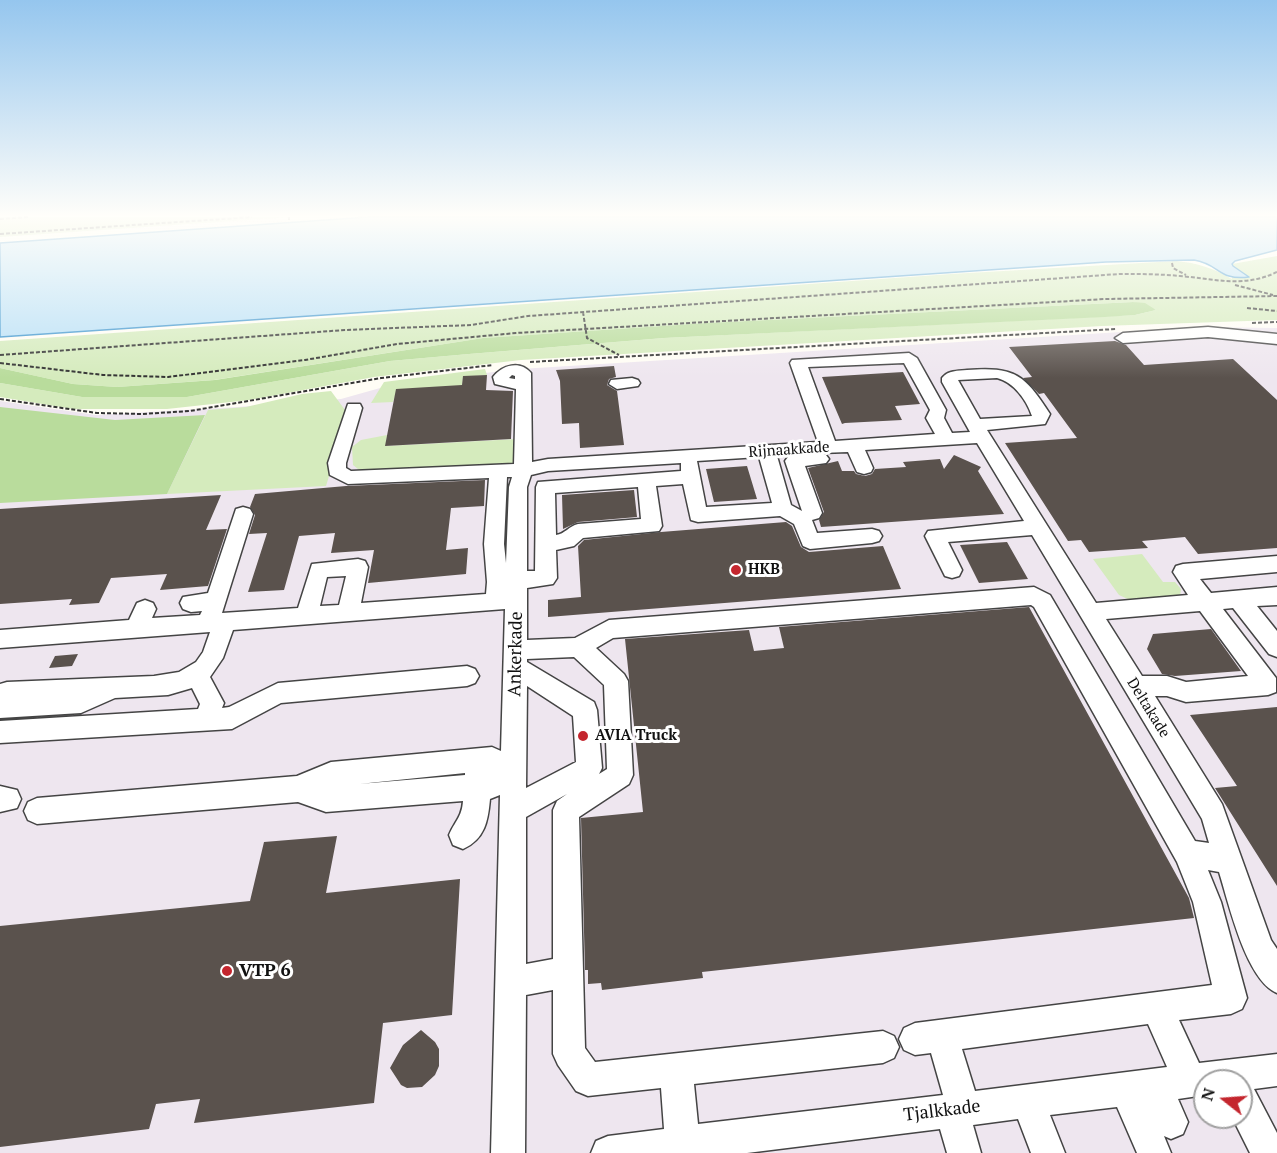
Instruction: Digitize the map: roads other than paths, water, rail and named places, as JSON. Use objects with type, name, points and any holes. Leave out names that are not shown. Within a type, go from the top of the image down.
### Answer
[{"type":"street","points":[[1121,333],[1208,332],[1274,341]]},
{"type":"street","points":[[829,447],[798,363],[909,358],[938,410],[935,418],[946,439]]},
{"type":"street","name":"Rijnaakkade","points":[[354,408],[337,463],[337,471],[348,478],[523,470],[603,454],[628,460],[690,466],[766,451],[829,447],[859,457],[1039,420],[1041,414],[1018,381],[1007,374],[954,376],[950,378],[950,382],[978,431]]},
{"type":"street","points":[[510,594],[518,487],[523,470],[524,383]]},
{"type":"street","points":[[978,431],[1090,612],[1277,596]]},
{"type":"street","points":[[766,451],[783,509]]},
{"type":"street","points":[[812,513],[794,461],[859,457]]},
{"type":"street","points":[[545,543],[567,541],[578,531],[652,526],[638,480],[628,460]]},
{"type":"street","points":[[510,594],[546,578],[545,487],[638,480],[690,466],[745,463]]},
{"type":"street","points":[[690,466],[698,515],[783,509],[802,519],[810,541],[872,536]]},
{"type":"street","points":[[498,478],[494,544],[498,582],[510,594]]},
{"type":"street","points":[[0,695],[7,692],[176,684],[197,676],[211,659],[216,616],[243,513]]},
{"type":"street","points":[[952,570],[935,536],[1037,527]]},
{"type":"street","points":[[1135,686],[1167,686],[1186,692],[1268,685],[1183,572],[1277,564]]},
{"type":"street","points":[[306,616],[319,570],[358,567],[348,613]]},
{"type":"street","name":"Ankerkade","points":[[0,639],[140,619],[306,616],[510,594],[516,659],[508,1153]]},
{"type":"street","points":[[516,659],[579,647],[609,629],[1034,596],[1042,601],[1187,854],[1207,902],[1231,998],[928,1037],[958,1109],[964,1153]]},
{"type":"street","points":[[1239,600],[1277,647]]},
{"type":"street","points":[[191,603],[216,616]]},
{"type":"street","name":"Deltakade","points":[[1090,612],[1213,813],[1259,948],[1277,978]]},
{"type":"street","points":[[579,647],[616,681],[620,775],[566,810],[569,1054],[588,1079],[883,1047]]},
{"type":"street","points":[[513,810],[589,768],[585,710],[516,659]]},
{"type":"street","points":[[197,676],[212,704],[206,720]]},
{"type":"street","points":[[0,732],[232,718],[278,693],[467,676]]},
{"type":"street","points":[[0,707],[81,702],[113,688]]},
{"type":"street","points":[[37,812],[298,789],[331,774],[479,760],[492,759],[514,772],[491,786],[326,799],[298,789]]},
{"type":"street","points":[[463,835],[475,821],[479,760]]},
{"type":"street","points":[[1187,854],[1229,860]]},
{"type":"street","points":[[511,982],[568,972]]},
{"type":"street","points":[[1156,1007],[1190,1081]]},
{"type":"street","points":[[676,1070],[683,1143]]},
{"type":"street","name":"Tjalkkade","points":[[1253,1078],[1277,1070]]},
{"type":"street","name":"Tjalkkade","points":[[608,1153],[1193,1081]]},
{"type":"street","points":[[1140,1087],[1172,1122]]},
{"type":"street","points":[[1140,1087],[1154,1153]]},
{"type":"street","points":[[1028,1101],[1048,1153]]},
{"type":"street","points":[[1253,1122],[1269,1153]]},
{"type":"water","points":[[0,271],[976,271],[0,337]]},
{"type":"water","points":[[1219,271],[1240,271],[1249,277],[1231,277]]},
{"type":"place","name":"HKB","points":[[736,570]]},
{"type":"place","name":"AVIA Truck","points":[[583,736]]},
{"type":"place","name":"VTP 6","points":[[227,971]]}]
